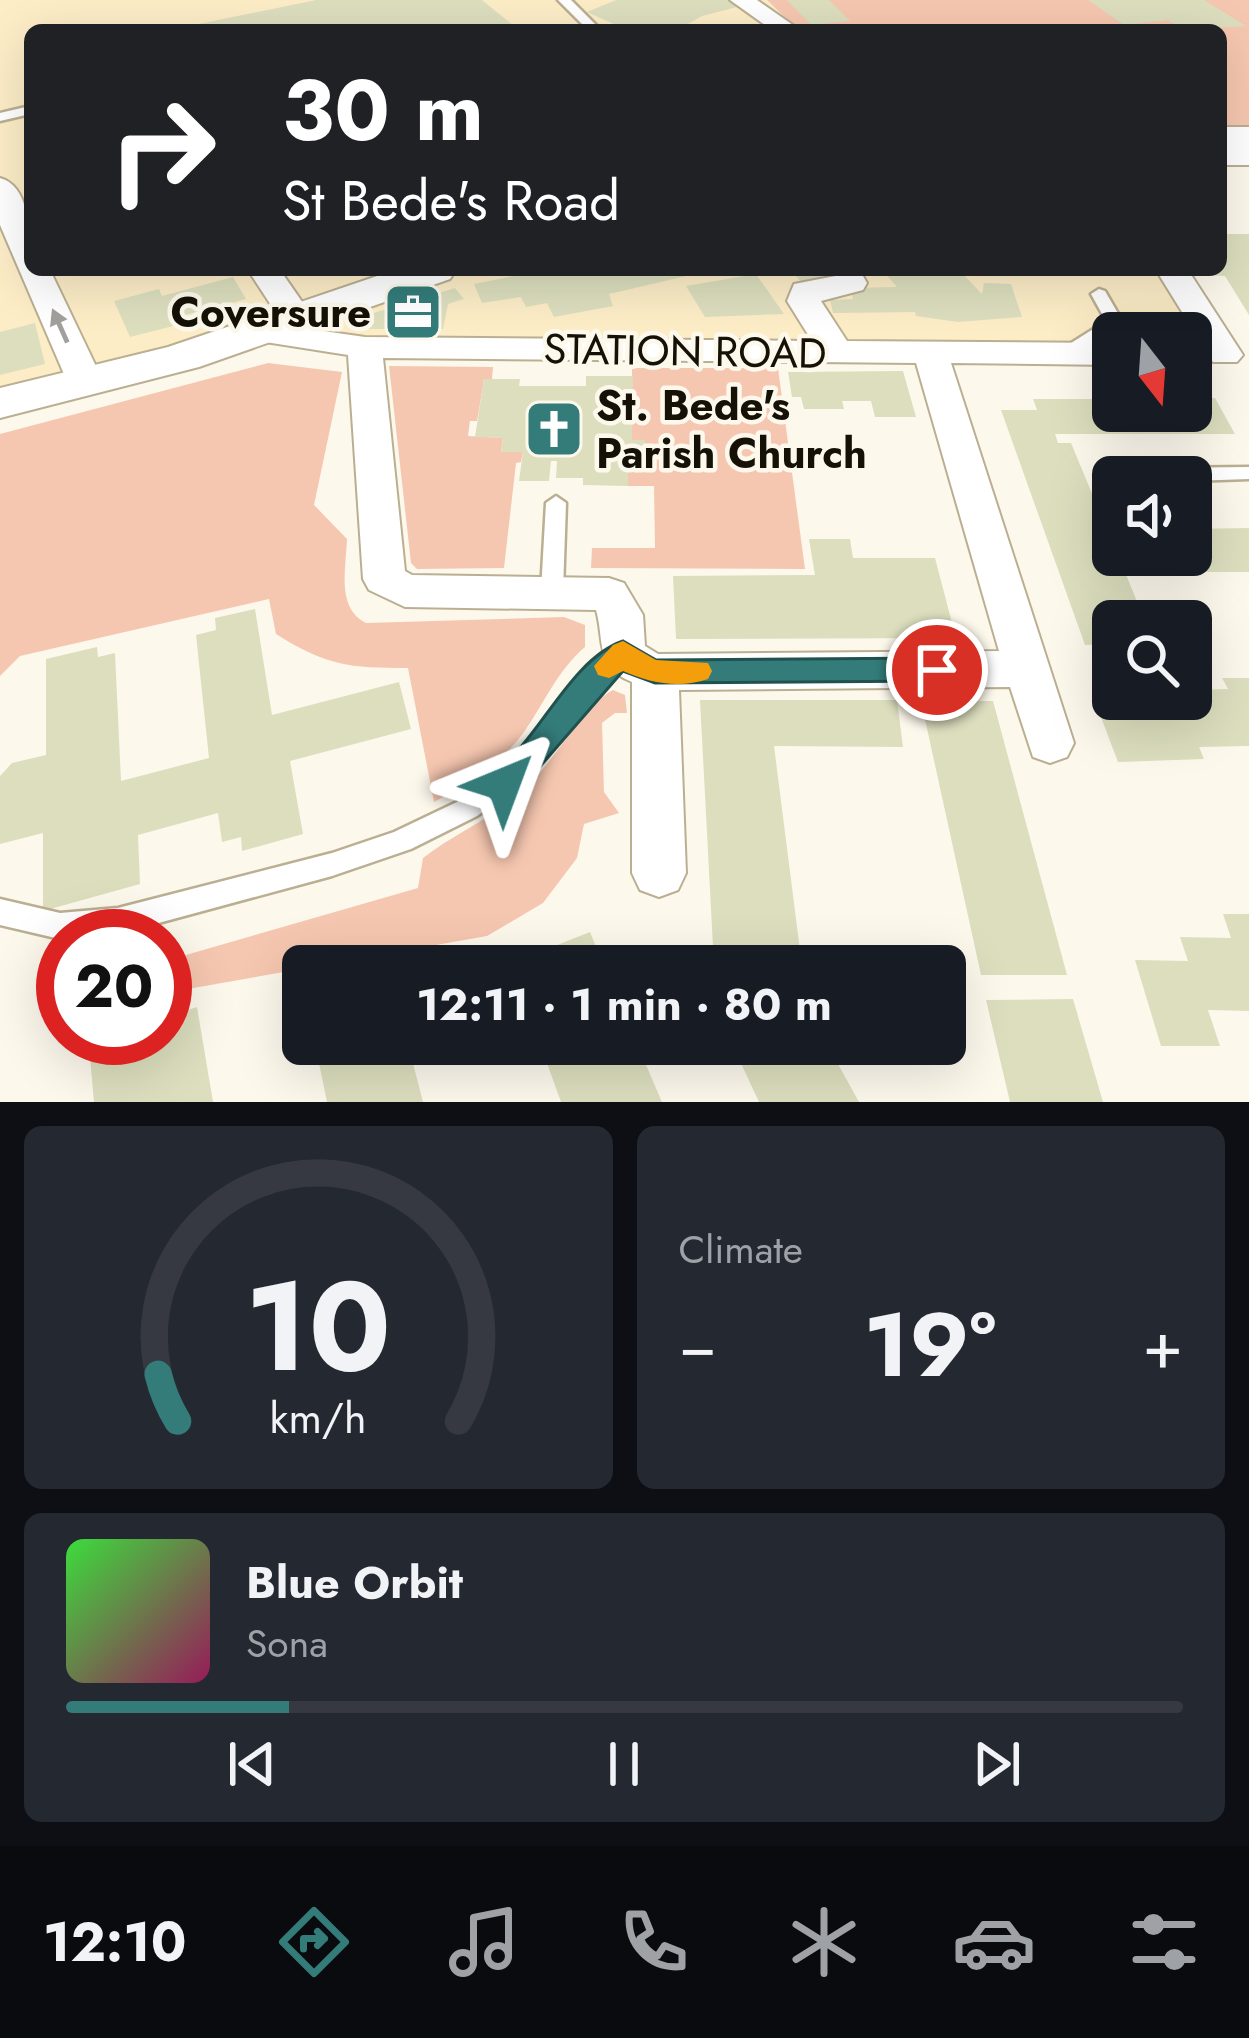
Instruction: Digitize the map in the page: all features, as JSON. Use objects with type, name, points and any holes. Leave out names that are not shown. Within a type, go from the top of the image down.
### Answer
[{"type":"street","points":[[740,0],[778,24]]},
{"type":"street","points":[[0,187],[24,246]]},
{"type":"street","points":[[37,276],[85,382]]},
{"type":"street","points":[[266,276],[278,326]]},
{"type":"street","points":[[0,403],[278,326],[418,276]]},
{"type":"street","points":[[1176,276],[1222,355]]},
{"type":"street","points":[[837,352],[804,301],[806,291],[851,284]]},
{"type":"street","name":"STATION ROAD","points":[[278,326],[365,347],[1092,354]]},
{"type":"street","points":[[365,347],[385,579],[405,592],[609,594],[639,662],[659,873]]},
{"type":"street","points":[[931,354],[1050,743]]},
{"type":"street","points":[[639,662],[1030,669]]},
{"type":"lane","points":[[564,0],[589,24]]},
{"type":"lane","points":[[1066,354],[1115,322],[1099,294]]},
{"type":"lane","points":[[1212,474],[1249,473]]},
{"type":"lane","points":[[552,590],[556,503]]},
{"type":"lane","points":[[0,912],[29,922],[77,927],[128,920],[343,861],[427,830],[504,784],[528,762],[586,688],[639,662]]},
{"type":"shaded area","points":[[0,0],[767,0],[793,24],[24,24],[24,276],[1175,276],[1198,312],[1092,312],[1092,354],[366,347],[258,333],[0,403]]},
{"type":"shaded area","points":[[767,0],[1249,0],[1249,126],[1227,126],[1227,24],[792,24]]},
{"type":"shaded area","points":[[1212,334],[1225,355],[1212,355]]},
{"type":"shaded area","points":[[268,363],[342,372],[314,505],[347,539],[345,587],[357,616],[366,623],[564,617],[585,625],[585,647],[515,744],[484,772],[434,802],[408,668],[354,666],[310,653],[276,634],[269,599],[20,656],[0,676],[0,434]]},
{"type":"shaded area","points":[[389,366],[493,367],[492,379],[484,380],[477,421],[470,421],[468,436],[503,438],[501,452],[523,452],[521,462],[516,463],[504,568],[417,569],[411,563]]},
{"type":"shaded area","points":[[632,368],[778,368],[805,569],[591,568],[592,548],[655,548],[654,486],[628,486],[628,463],[639,463],[639,450],[645,449],[644,440],[632,440]]},
{"type":"shaded area","points":[[613,690],[625,695],[627,713],[615,713],[602,723],[604,792],[619,813],[584,824],[577,858],[543,903],[487,936],[436,945],[282,945],[282,972],[192,988],[192,953],[418,888],[423,858],[526,788]]},
{"type":"building","points":[[316,0],[482,0],[512,24],[198,24]]},
{"type":"building","points":[[616,0],[731,0],[741,6],[688,24],[614,24],[587,12]]},
{"type":"building","points":[[787,0],[829,0],[850,21],[821,24],[810,24]]},
{"type":"building","points":[[1088,0],[1204,0],[1246,26],[1168,20],[1123,24]]},
{"type":"building","points":[[1227,234],[1249,234],[1249,315],[1225,276]]},
{"type":"building","points":[[513,276],[686,276],[609,294],[613,306],[554,317],[547,303],[526,307],[521,297],[482,303],[474,284]]},
{"type":"building","points":[[757,276],[784,314],[705,317],[686,286]]},
{"type":"building","points":[[796,276],[835,276],[801,282]]},
{"type":"building","points":[[887,276],[965,276],[982,294],[984,283],[1011,284],[1022,317],[958,322],[916,316],[915,312],[833,313],[830,300],[853,299],[851,288],[897,287]]},
{"type":"building","points":[[233,277],[246,299],[174,318],[177,325],[130,337],[114,301],[159,289],[162,296]]},
{"type":"building","name":"Coversure","points":[[455,288],[464,299],[448,304],[443,329],[361,329],[354,319]]},
{"type":"building","points":[[35,323],[45,364],[0,375],[0,332]]},
{"type":"building","points":[[903,371],[916,417],[875,417],[871,401],[842,401],[844,409],[804,409],[801,397],[792,397],[788,372]]},
{"type":"building","name":"St. Bede's Parish Church","points":[[586,376],[633,376],[632,440],[645,440],[645,450],[639,450],[639,463],[628,463],[628,486],[583,485],[583,478],[556,478],[557,461],[551,461],[549,481],[519,481],[523,452],[501,452],[503,438],[475,437],[484,379],[520,379],[519,386],[586,386]]},
{"type":"building","points":[[1215,398],[1235,434],[1055,434],[1058,443],[1071,443],[1092,494],[1092,576],[1127,576],[1136,600],[1092,600],[1092,645],[1085,645],[1001,410],[1037,410],[1033,399],[1092,399],[1092,432],[1212,432]]},
{"type":"building","points":[[1249,528],[1249,572],[1212,572],[1212,529]]},
{"type":"building","points":[[809,539],[850,539],[853,558],[935,558],[956,638],[676,639],[673,576],[815,575]]},
{"type":"building","points":[[255,609],[272,715],[399,682],[411,729],[290,761],[303,834],[242,851],[241,837],[222,842],[218,813],[138,835],[140,884],[43,909],[43,833],[0,844],[0,776],[12,763],[46,755],[46,659],[97,647],[98,657],[115,653],[121,781],[209,758],[196,635],[216,630],[215,618]]},
{"type":"building","points":[[1222,678],[1249,678],[1249,746],[1199,747],[1204,759],[1118,762],[1102,720],[1212,720],[1212,689],[1228,689]]},
{"type":"building","points":[[700,700],[897,700],[903,747],[774,746],[799,945],[713,945]]},
{"type":"building","points":[[921,701],[993,701],[1067,975],[981,975]]},
{"type":"building","points":[[1223,914],[1249,914],[1249,1011],[1208,1010],[1220,1046],[1161,1046],[1135,960],[1188,961],[1180,937],[1231,938]]},
{"type":"building","points":[[590,932],[595,945],[557,945]]},
{"type":"building","points":[[1073,999],[1103,1102],[1010,1102],[986,1000]]},
{"type":"building","points":[[197,1007],[213,1102],[94,1102],[91,1065],[192,1065],[192,1009]]},
{"type":"building","points":[[319,1065],[413,1065],[423,1102],[327,1102]]},
{"type":"building","points":[[548,1065],[646,1065],[662,1102],[561,1102]]},
{"type":"building","points":[[742,1065],[839,1065],[859,1102],[759,1102]]},
{"type":"slow traffic","points":[[609,666],[623,653],[635,664],[655,671],[697,671]]},
{"type":"place","name":"Coversure","points":[[413,312]]},
{"type":"place","name":"St. Bede's Parish Church","points":[[554,429]]},
{"type":"route","points":[[504,784],[528,762],[586,688],[623,653],[635,664],[655,671],[937,670]]}]
